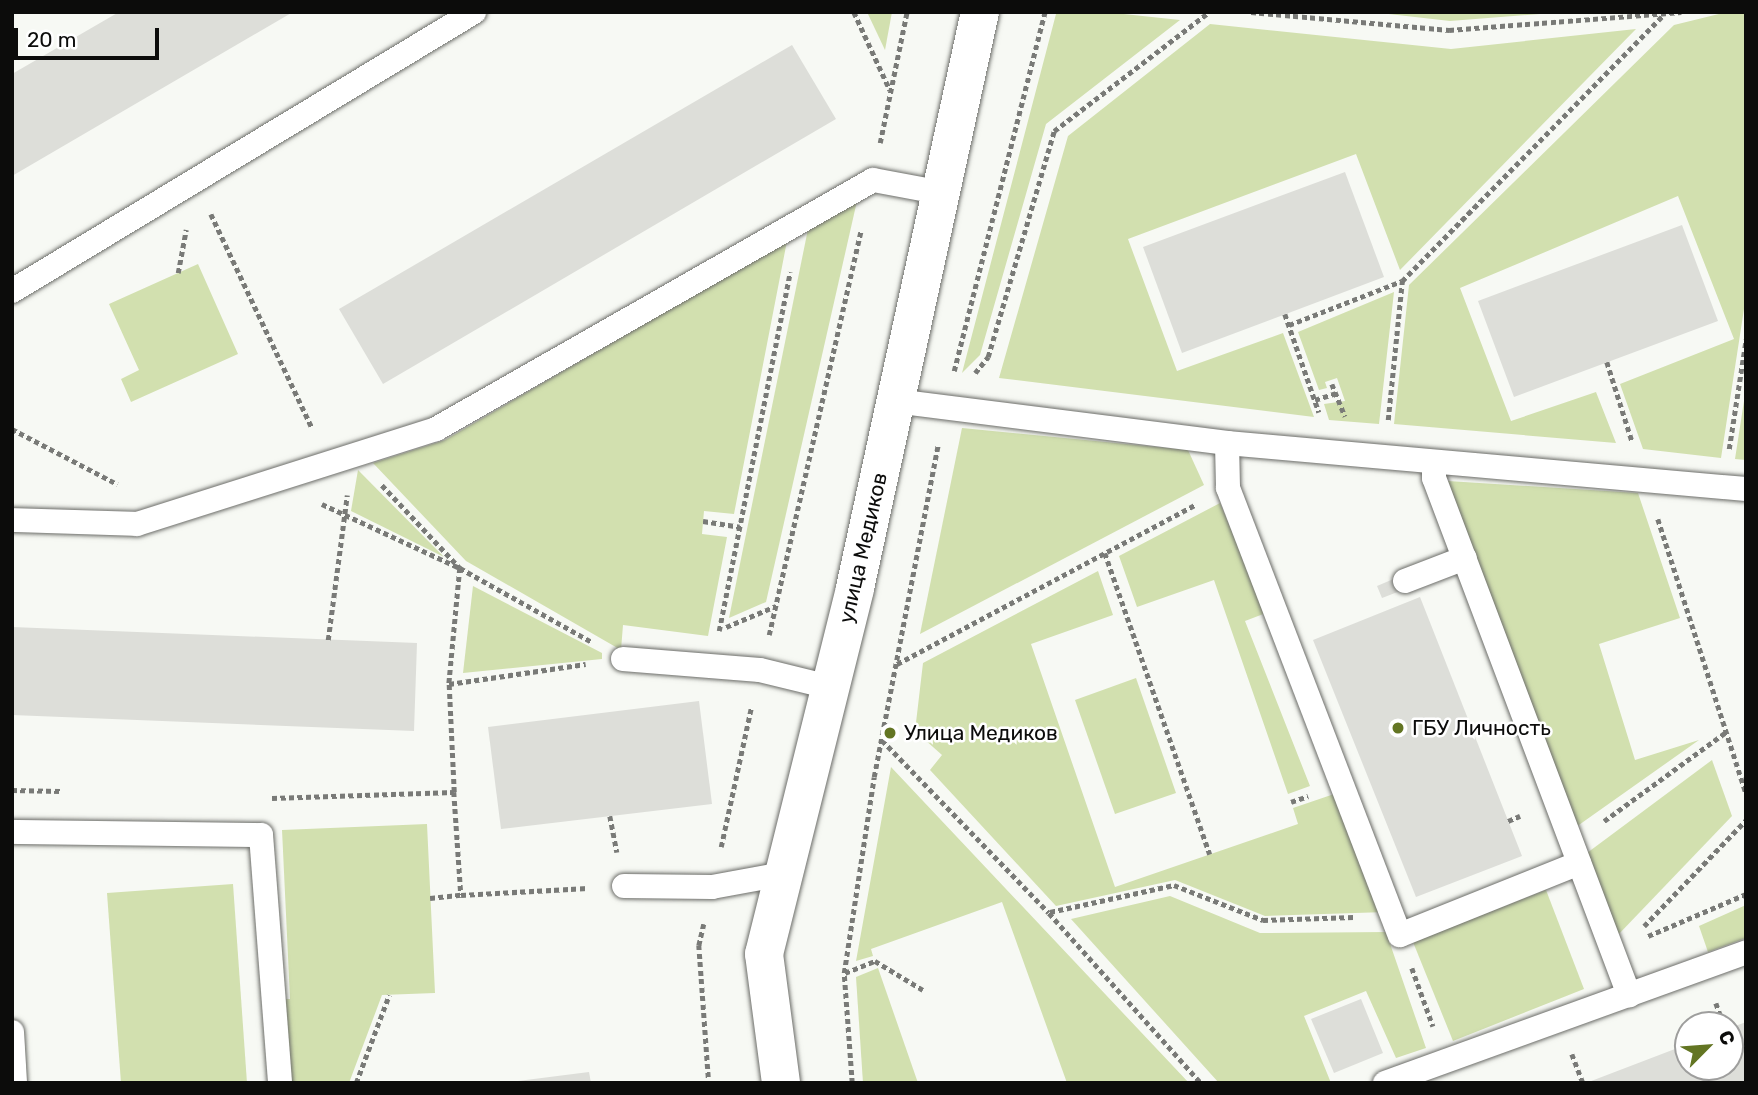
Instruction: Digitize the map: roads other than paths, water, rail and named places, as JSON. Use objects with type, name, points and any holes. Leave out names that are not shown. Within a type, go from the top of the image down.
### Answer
[{"type":"street","name":"улица Медиков","points":[[781,1083],[764,954],[830,687],[980,12]]},
{"type":"lane","points":[[12,291],[474,12]]},
{"type":"lane","points":[[12,520],[136,524],[436,429],[873,180],[938,192]]},
{"type":"lane","points":[[895,401],[1227,443],[1746,489]]},
{"type":"lane","points":[[1227,443],[1228,488],[1396,925],[1575,854]]},
{"type":"lane","points":[[1434,463],[1434,478],[1575,854],[1619,951],[1629,995]]},
{"type":"lane","points":[[1405,582],[1465,558]]},
{"type":"lane","points":[[623,659],[760,670],[830,687]]},
{"type":"lane","points":[[12,832],[261,835],[280,1083]]},
{"type":"lane","points":[[624,886],[712,887],[783,874]]},
{"type":"lane","points":[[1385,1083],[1746,952]]},
{"type":"lane","points":[[12,1032],[15,1083]]},
{"type":"place","name":"ГБУ Личность","points":[[1398,728]]},
{"type":"place","name":"Улица Медиков","points":[[890,733]]}]
